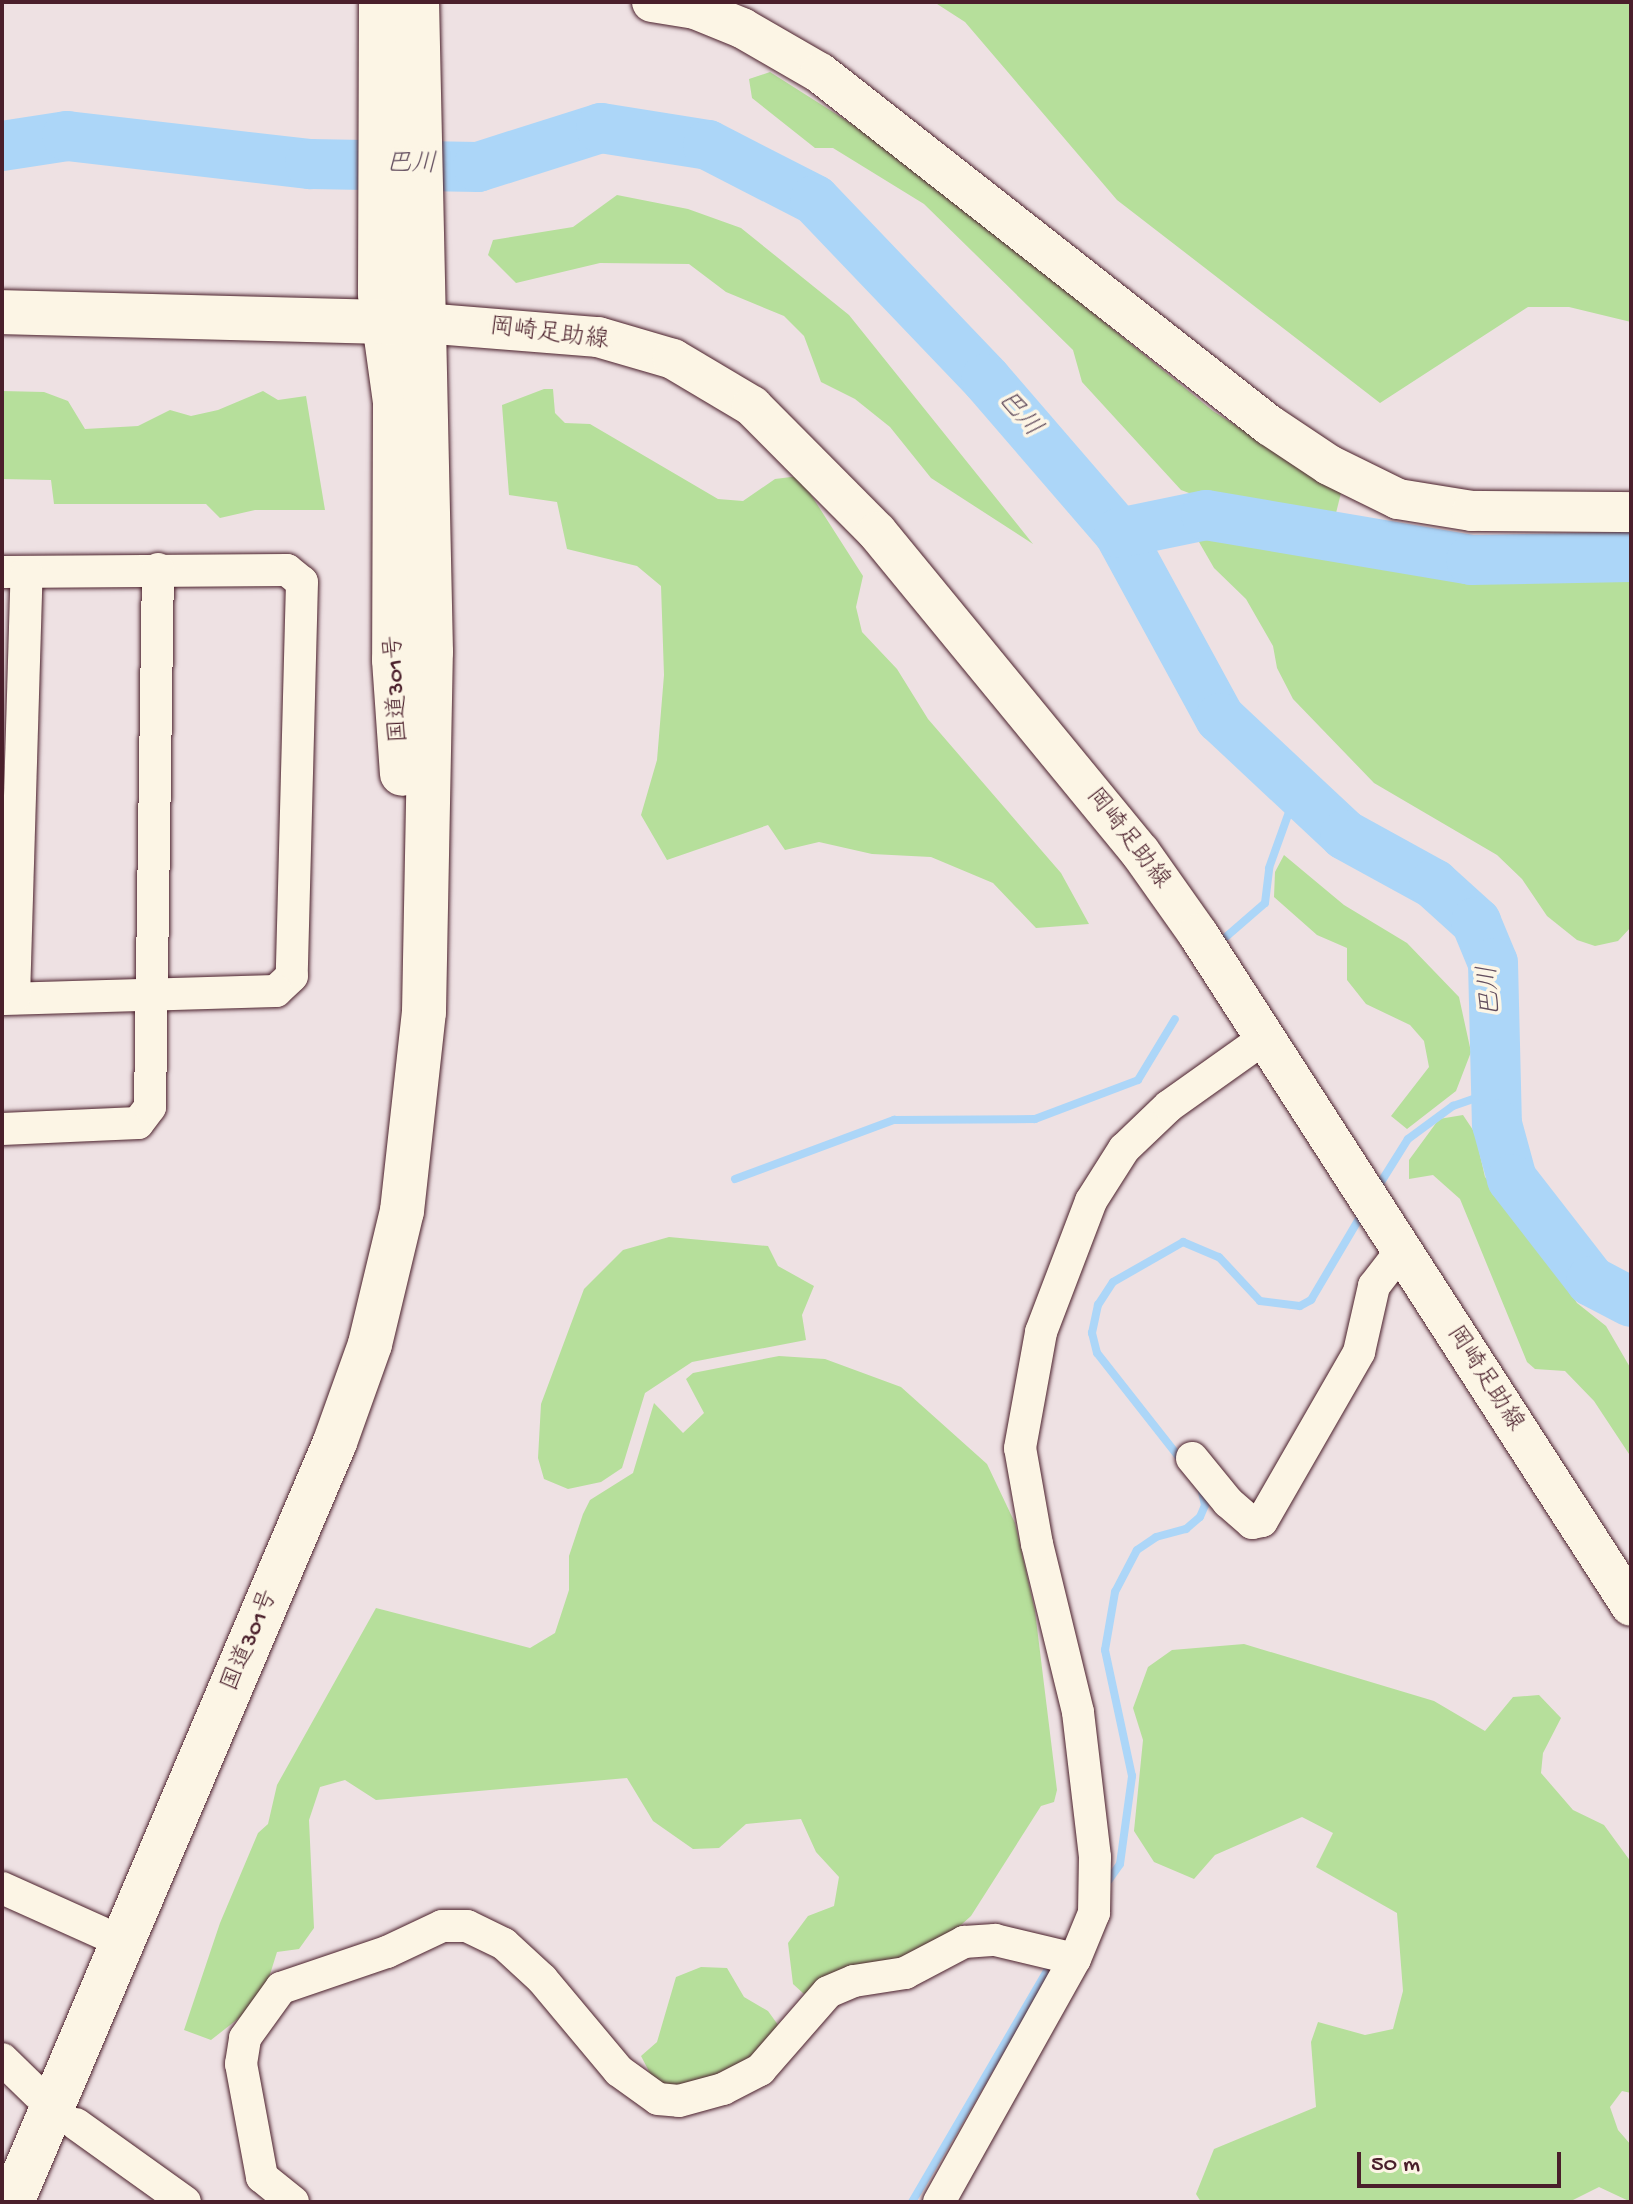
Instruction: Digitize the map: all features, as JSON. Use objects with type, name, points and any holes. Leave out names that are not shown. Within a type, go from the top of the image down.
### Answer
[{"type":"highway","name":"国道301号","points":[[12,2202],[335,1442],[370,1344],[408,1172],[415,1059],[409,1027],[407,856],[394,660],[395,402],[402,309],[399,4]]},
{"type":"highway","points":[[2,312],[402,309]]},
{"type":"main road","points":[[652,2],[695,9],[742,28],[820,73],[1269,425],[1329,465],[1398,499],[1472,511],[1631,512]]},
{"type":"main road","name":"岡崎足助線","points":[[402,309],[598,337],[673,359],[752,406],[877,532],[1140,852],[1266,1037],[1631,1606]]},
{"type":"street","points":[[2,1129],[138,1123],[150,1107],[155,997],[158,569]]},
{"type":"street","points":[[287,570],[302,582],[292,976],[276,991],[155,997],[8,998],[14,572],[287,570]]},
{"type":"street","points":[[939,2202],[1075,1959],[1094,1913],[1095,1857],[1078,1712],[1024,1481],[1020,1448],[1029,1378],[1041,1332],[1091,1201],[1124,1149],[1169,1106],[1266,1037]]},
{"type":"street","points":[[1192,1458],[1228,1502],[1252,1523],[1262,1521],[1359,1352],[1374,1286],[1401,1251]]},
{"type":"street","points":[[2,1888],[122,1942]]},
{"type":"street","points":[[293,2202],[262,2177],[241,2064],[245,2038],[281,1988],[387,1952],[442,1926],[467,1926],[504,1944],[542,1979],[619,2071],[658,2099],[679,2101],[723,2089],[760,2070],[828,1992],[854,1981],[905,1973],[964,1942],[995,1940],[1075,1959]]},
{"type":"street","points":[[2,2059],[38,2094]]},
{"type":"street","points":[[76,2124],[185,2202]]},
{"type":"green space","points":[[934,2],[1631,2],[1631,322],[1569,307],[1528,307],[1380,403],[1117,200],[965,22]]},
{"type":"green space","points":[[770,72],[855,126],[963,207],[1213,411],[1341,493],[1335,517],[1221,505],[1181,490],[1082,382],[1073,350],[924,204],[833,148],[815,148],[752,98],[749,79]]},
{"type":"green space","points":[[617,195],[688,209],[741,228],[849,315],[1033,544],[931,478],[890,427],[855,399],[821,382],[804,336],[784,316],[726,292],[689,264],[600,263],[516,283],[488,255],[493,240],[573,227]]},
{"type":"green space","points":[[544,389],[553,389],[555,413],[565,423],[590,424],[718,499],[743,501],[775,479],[799,476],[863,576],[856,607],[862,632],[897,669],[928,719],[1061,873],[1089,924],[1036,928],[993,883],[931,857],[872,854],[819,842],[785,850],[768,825],[667,860],[641,815],[657,760],[664,675],[661,586],[637,566],[567,549],[557,502],[509,495],[502,405]]},
{"type":"green space","points":[[2,391],[44,392],[68,401],[85,429],[138,426],[170,410],[191,416],[218,410],[263,391],[278,400],[306,396],[325,510],[255,510],[220,518],[206,504],[54,504],[51,480],[2,479]]},
{"type":"green space","points":[[1207,530],[1233,537],[1323,541],[1493,574],[1631,568],[1631,927],[1618,941],[1595,946],[1577,940],[1547,916],[1522,879],[1497,855],[1374,783],[1293,699],[1277,668],[1273,646],[1246,599],[1214,568],[1199,542],[1198,536]]},
{"type":"green space","points":[[1284,855],[1344,905],[1407,943],[1459,997],[1471,1052],[1456,1091],[1407,1129],[1391,1116],[1429,1067],[1424,1041],[1410,1025],[1366,1004],[1347,980],[1347,948],[1317,935],[1274,897],[1275,872]]},
{"type":"green space","points":[[1463,1115],[1475,1133],[1485,1177],[1517,1210],[1577,1303],[1606,1326],[1631,1369],[1631,1457],[1594,1401],[1565,1371],[1535,1369],[1527,1362],[1460,1199],[1433,1175],[1409,1179],[1409,1160],[1439,1119]]},
{"type":"green space","points":[[669,1237],[768,1246],[778,1266],[814,1286],[802,1315],[806,1340],[692,1362],[645,1393],[622,1468],[601,1482],[568,1489],[544,1479],[538,1458],[541,1404],[584,1289],[623,1250]]},
{"type":"green space","points":[[779,1356],[825,1359],[901,1387],[987,1464],[1015,1523],[1035,1611],[1057,1790],[1054,1802],[1041,1806],[971,1916],[952,1933],[908,1955],[845,1974],[804,1994],[793,1984],[788,1943],[808,1916],[834,1906],[839,1877],[816,1852],[801,1819],[746,1824],[719,1848],[693,1849],[653,1821],[627,1778],[376,1800],[345,1780],[320,1787],[309,1820],[314,1928],[299,1949],[277,1952],[262,2000],[211,2040],[184,2030],[220,1923],[258,1833],[268,1824],[277,1785],[376,1608],[530,1648],[555,1633],[569,1590],[569,1556],[583,1514],[590,1500],[633,1473],[654,1403],[683,1433],[704,1413],[686,1379],[693,1373]]},
{"type":"green space","points":[[1244,1644],[1434,1701],[1485,1731],[1513,1697],[1539,1695],[1561,1718],[1543,1753],[1541,1773],[1573,1810],[1604,1825],[1631,1862],[1631,2093],[1622,2091],[1610,2107],[1618,2130],[1631,2145],[1631,2202],[1599,2187],[1569,2202],[1201,2202],[1196,2194],[1214,2149],[1316,2107],[1311,2042],[1318,2022],[1365,2035],[1393,2029],[1403,1991],[1397,1913],[1316,1867],[1333,1833],[1302,1817],[1215,1855],[1194,1879],[1154,1862],[1134,1831],[1143,1740],[1133,1708],[1148,1667],[1172,1650]]},
{"type":"green space","points":[[701,1967],[727,1968],[744,1997],[768,2011],[781,2029],[754,2062],[672,2093],[653,2079],[641,2056],[657,2042],[676,1977]]},
{"type":"waterway","name":"巴川","points":[[2,146],[67,136],[310,164],[478,167],[601,128],[708,145],[815,200],[986,379],[1119,533],[1220,718],[1345,835],[1434,884],[1476,922],[1493,963],[1497,1124],[1512,1179],[1591,1281],[1631,1302]]},
{"type":"waterway","points":[[1119,533],[1206,515],[1471,560],[1631,557]]},
{"type":"waterway","points":[[1227,936],[1265,903],[1269,868],[1297,790]]},
{"type":"waterway","points":[[735,1179],[894,1120],[1035,1119],[1138,1080],[1175,1019]]},
{"type":"waterway","points":[[1376,1190],[1408,1139],[1453,1106],[1496,1091]]},
{"type":"waterway","points":[[1182,1461],[1097,1353],[1092,1333],[1098,1305],[1113,1282],[1183,1242],[1219,1257],[1260,1301],[1300,1306],[1311,1300],[1363,1212]]},
{"type":"waterway","points":[[1106,1884],[1120,1864],[1132,1776],[1105,1650],[1115,1592],[1137,1550],[1156,1537],[1186,1529],[1200,1517],[1205,1505],[1201,1488]]},
{"type":"waterway","points":[[912,2202],[1053,1961]]}]
